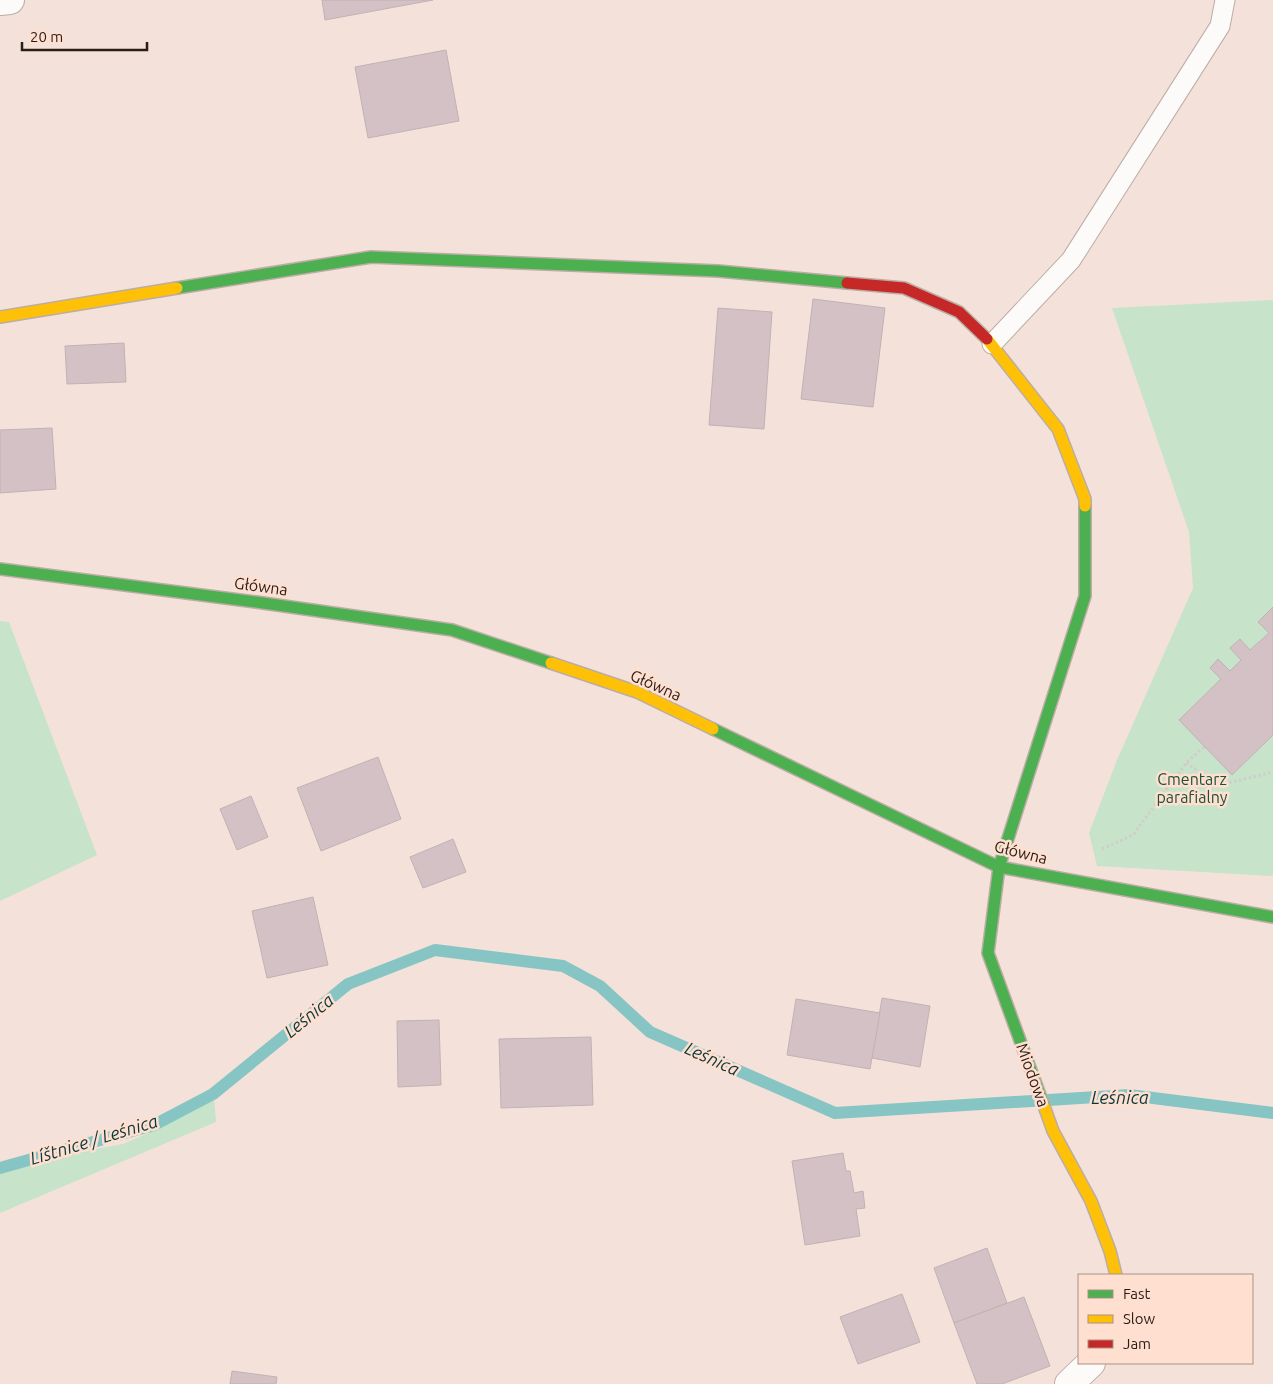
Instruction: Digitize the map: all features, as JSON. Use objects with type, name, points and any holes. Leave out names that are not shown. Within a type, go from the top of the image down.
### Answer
[{"type":"street","points":[[0,1],[10,0]]},
{"type":"street","name":"Miodowa","points":[[0,317],[371,257],[718,271],[904,288],[959,312],[992,344],[1058,429],[1085,499],[1085,596],[999,867],[988,953],[1053,1131],[1091,1201],[1110,1251],[1116,1274]]},
{"type":"street","name":"Główna","points":[[0,569],[256,602],[452,630],[637,692],[999,867],[1273,918]]},
{"type":"street","points":[[1069,1384],[1090,1364]]},
{"type":"lane","points":[[992,344],[1071,260],[1220,26],[1225,0]]},
{"type":"path","points":[[1095,852],[1133,835],[1186,763],[1204,747]]},
{"type":"path","points":[[1186,763],[1220,785],[1273,772]]},
{"type":"green space","name":"Cmentarz parafialny","points":[[1273,300],[1273,876],[1097,866],[1089,833],[1117,760],[1193,588],[1189,532],[1112,308]]},
{"type":"green space","points":[[0,621],[9,622],[97,855],[0,901]]},
{"type":"green space","points":[[214,1097],[216,1122],[0,1213],[0,1166],[123,1144],[153,1131]]},
{"type":"building","points":[[322,0],[433,0],[325,20]]},
{"type":"building","points":[[446,50],[459,121],[368,138],[355,67]]},
{"type":"building","points":[[813,299],[885,308],[873,407],[801,399]]},
{"type":"building","points":[[718,308],[772,312],[764,429],[709,425]]},
{"type":"building","points":[[124,343],[126,382],[67,384],[65,346]]},
{"type":"building","points":[[52,428],[56,489],[0,493],[0,430]]},
{"type":"building","points":[[1273,607],[1273,735],[1232,775],[1179,720],[1221,679],[1210,668],[1218,659],[1230,671],[1241,660],[1230,648],[1240,639],[1250,650],[1269,633],[1258,622]]},
{"type":"building","points":[[378,757],[401,819],[321,851],[297,788]]},
{"type":"building","points":[[251,796],[268,837],[237,850],[220,809]]},
{"type":"building","points":[[453,839],[466,872],[423,888],[410,857]]},
{"type":"building","points":[[313,897],[328,965],[267,978],[252,911]]},
{"type":"building","points":[[882,998],[930,1006],[920,1067],[872,1058]]},
{"type":"building","points":[[796,999],[880,1013],[870,1069],[787,1055]]},
{"type":"building","points":[[439,1020],[441,1085],[398,1087],[397,1021]]},
{"type":"building","points":[[591,1037],[593,1105],[501,1108],[499,1039]]},
{"type":"building","points":[[843,1153],[846,1171],[850,1171],[854,1193],[863,1191],[865,1208],[856,1209],[860,1236],[805,1245],[792,1161]]},
{"type":"building","points":[[987,1248],[1007,1303],[954,1323],[934,1268]]},
{"type":"building","points":[[902,1294],[920,1342],[858,1364],[840,1317]]},
{"type":"building","points":[[1024,1297],[1050,1366],[1002,1384],[977,1384],[954,1323]]},
{"type":"building","points":[[232,1371],[277,1377],[276,1384],[230,1384]]},
{"type":"waterway","name":"Leśnica","points":[[0,1168],[154,1125],[213,1094],[348,984],[435,950],[563,966],[600,986],[650,1032],[835,1113],[1129,1095],[1273,1113]]},
{"type":"traffic: fast","points":[[177,288],[371,257],[718,271],[847,283]]},
{"type":"traffic: fast","points":[[1044,1106],[988,953],[999,867],[1085,596],[1085,506]]},
{"type":"traffic: fast","points":[[0,569],[256,602],[452,630],[551,663]]},
{"type":"traffic: fast","points":[[713,729],[999,867],[1273,917]]},
{"type":"traffic: slow","points":[[0,317],[177,288]]},
{"type":"traffic: slow","points":[[987,339],[1058,429],[1085,499],[1085,506]]},
{"type":"traffic: slow","points":[[551,663],[637,692],[713,729]]},
{"type":"traffic: slow","points":[[1044,1106],[1053,1131],[1091,1201],[1110,1251],[1116,1274]]},
{"type":"traffic: jam","points":[[847,283],[904,288],[959,312],[987,339]]},
{"type":"water label","name":"Líštnice / Leśnica","points":[[94,1140]]}]
